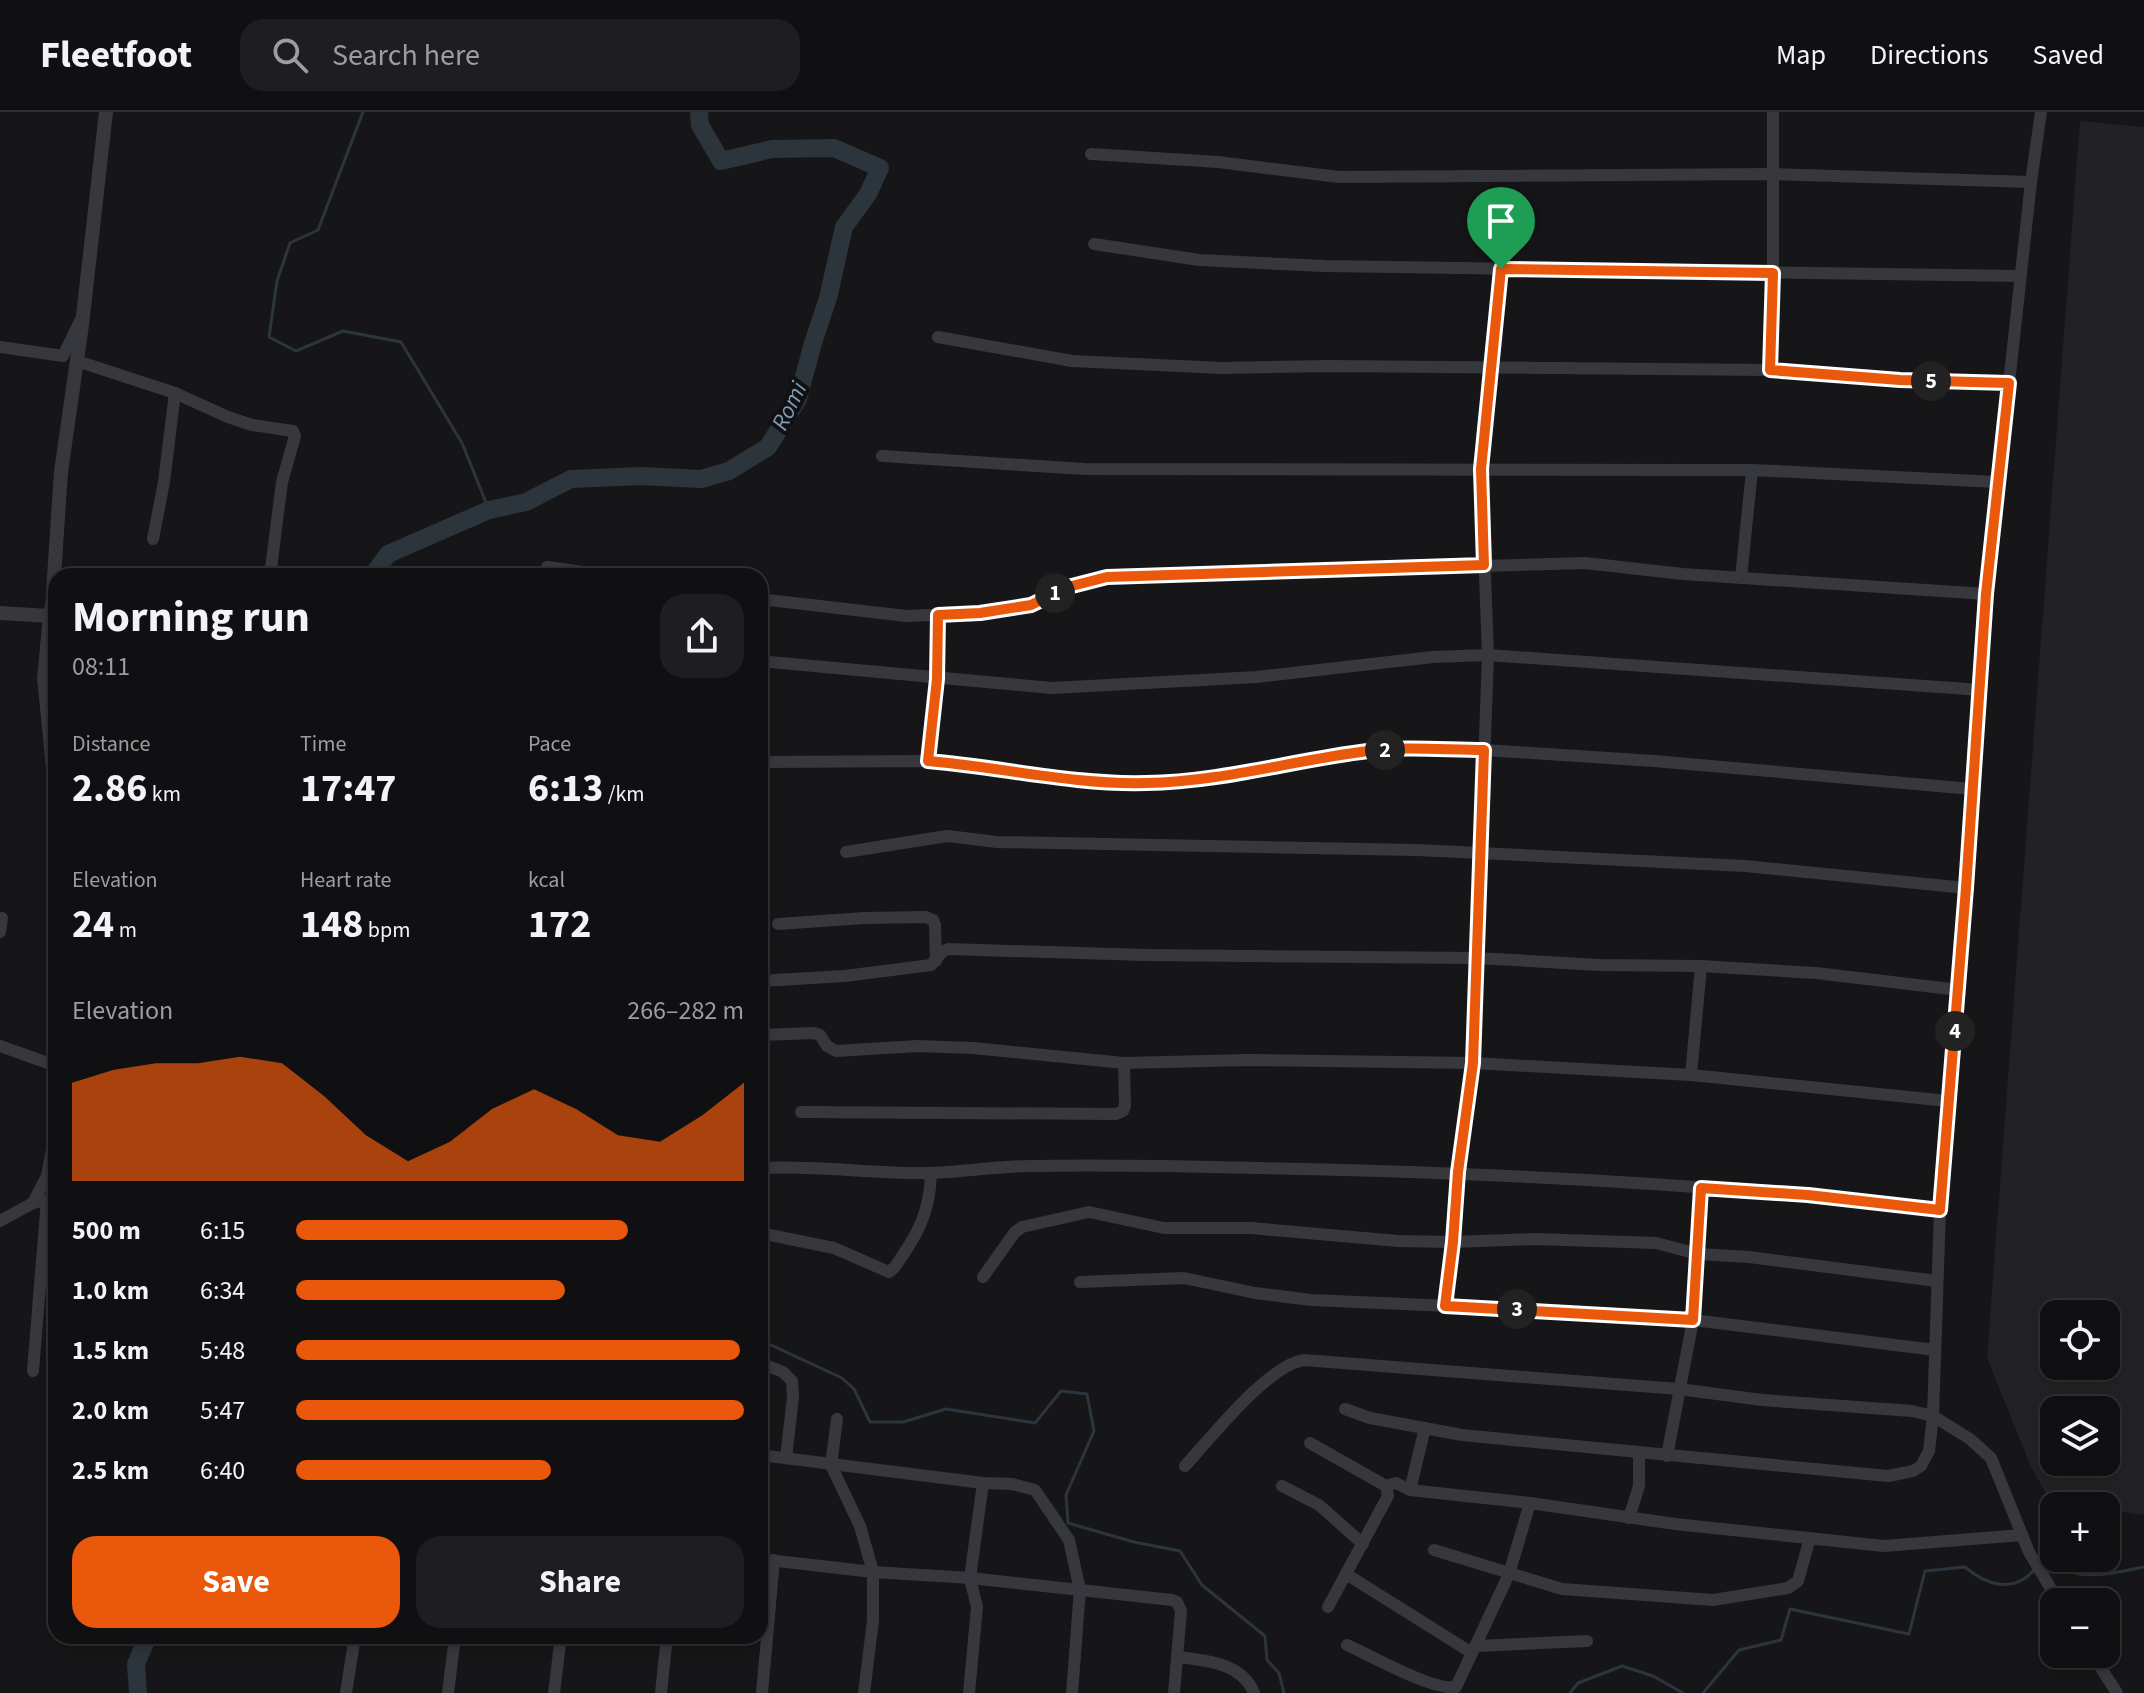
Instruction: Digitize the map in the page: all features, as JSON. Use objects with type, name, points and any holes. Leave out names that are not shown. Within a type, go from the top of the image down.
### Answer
[{"type":"street","points":[[55,568],[61,472],[106,112]]},
{"type":"street","points":[[1770,370],[1773,112]]},
{"type":"street","points":[[1345,1409],[1370,1418],[1462,1435],[1667,1456],[1888,1476],[1913,1471],[1921,1466],[1929,1451],[1933,1416],[1940,1210],[1959,990],[1986,594],[2041,112]]},
{"type":"street","points":[[1091,154],[1218,162],[1339,177],[1773,174],[2031,182]]},
{"type":"street","points":[[1094,244],[1199,260],[1501,269],[2020,276]]},
{"type":"street","points":[[1445,1306],[1458,1172],[1473,1063],[1488,655],[1481,469],[1501,269]]},
{"type":"street","points":[[0,347],[63,356],[82,315]]},
{"type":"street","points":[[938,337],[1072,361],[1222,368],[1770,370],[1900,380],[2009,383]]},
{"type":"street","points":[[77,361],[175,393],[252,425],[293,431],[295,436],[282,482],[271,568]]},
{"type":"street","points":[[153,539],[175,393]]},
{"type":"street","points":[[882,456],[1084,469],[1752,470],[1997,482]]},
{"type":"street","points":[[1741,578],[1752,470]]},
{"type":"street","points":[[768,600],[906,616],[938,615],[980,613],[1031,605],[1068,587],[1107,577],[1585,563],[1741,578],[1986,594]]},
{"type":"street","points":[[0,613],[48,616]]},
{"type":"street","points":[[928,761],[937,679],[938,615]]},
{"type":"street","points":[[48,626],[43,678],[48,728]]},
{"type":"street","points":[[768,662],[1052,688],[1257,677],[1433,657],[1488,655],[1981,690]]},
{"type":"street","points":[[768,762],[928,761],[1075,780],[1146,783],[1250,773],[1371,750],[1484,750],[1654,761],[1972,789]]},
{"type":"street","points":[[846,852],[947,836],[997,842],[1479,853],[1745,866],[1966,888]]},
{"type":"street","points":[[778,924],[926,917],[933,920],[935,925],[936,961]]},
{"type":"street","points":[[0,932],[2,918]]},
{"type":"street","points":[[768,981],[845,976],[931,965],[948,949],[1145,955],[1476,958],[1600,965],[1701,966],[1816,973],[1959,990]]},
{"type":"street","points":[[1691,1075],[1701,966]]},
{"type":"street","points":[[768,1035],[814,1033],[836,1051],[931,1046],[1124,1063],[1247,1060],[1473,1063],[1691,1075],[1948,1101]]},
{"type":"street","points":[[0,1046],[48,1063]]},
{"type":"street","points":[[801,1112],[1116,1114],[1123,1111],[1125,1106],[1124,1063]]},
{"type":"street","points":[[768,1168],[806,1166],[881,1173],[1030,1166],[1458,1172],[1808,1195],[1940,1210]]},
{"type":"street","points":[[33,1203],[48,1171]]},
{"type":"street","points":[[768,1235],[834,1248],[889,1272],[915,1238],[927,1212],[931,1173]]},
{"type":"street","points":[[1667,1456],[1693,1320],[1701,1188]]},
{"type":"street","points":[[0,1221],[33,1203],[48,1200]]},
{"type":"street","points":[[983,1277],[1015,1232],[1022,1227],[1089,1212],[1164,1228],[1251,1228],[1398,1241],[1535,1239],[1656,1243],[1698,1254],[1749,1257],[1937,1281]]},
{"type":"street","points":[[33,1371],[48,1235]]},
{"type":"street","points":[[1080,1282],[1184,1278],[1255,1293],[1311,1300],[1693,1320],[1935,1350]]},
{"type":"street","points":[[1185,1466],[1279,1369],[1304,1360],[1679,1389],[1762,1400],[1912,1411],[1933,1416],[1970,1439],[1991,1458],[2029,1552],[2050,1588]]},
{"type":"street","points":[[768,1366],[783,1372],[792,1381],[786,1458]]},
{"type":"street","points":[[837,1419],[831,1465],[860,1526],[873,1572],[873,1620],[864,1693]]},
{"type":"street","points":[[1410,1490],[1425,1428]]},
{"type":"street","points":[[1310,1443],[1386,1486],[1396,1483],[1410,1490],[1884,1546],[2022,1535]]},
{"type":"street","points":[[1629,1518],[1639,1486],[1639,1453]]},
{"type":"street","points":[[768,1456],[1012,1484],[1035,1490],[1069,1540],[1080,1590],[1072,1693]]},
{"type":"street","points":[[969,1693],[977,1607],[970,1578],[983,1483]]},
{"type":"street","points":[[1282,1486],[1319,1505],[1363,1544]]},
{"type":"street","points":[[1328,1607],[1388,1496],[1386,1486]]},
{"type":"street","points":[[1347,1645],[1429,1684],[1455,1690],[1509,1574],[1530,1503]]},
{"type":"street","points":[[1434,1550],[1562,1589],[1713,1600],[1788,1588],[1798,1581],[1810,1538]]},
{"type":"street","points":[[768,1560],[873,1572],[970,1578],[1177,1602],[1181,1611],[1174,1693]]},
{"type":"street","points":[[768,1626],[774,1560]]},
{"type":"street","points":[[1346,1574],[1474,1649],[1587,1641]]},
{"type":"street","points":[[346,1693],[354,1644]]},
{"type":"street","points":[[448,1693],[454,1644]]},
{"type":"street","points":[[554,1693],[560,1644]]},
{"type":"street","points":[[661,1693],[666,1644]]},
{"type":"street","points":[[762,1693],[766,1644]]},
{"type":"street","points":[[1177,1657],[1202,1659],[1228,1667],[1249,1680],[1254,1693]]},
{"type":"street","points":[[2101,1668],[2117,1693]]},
{"type":"shaded area","points":[[2080,121],[2144,127],[2144,1515],[2120,1512],[2120,1492],[2045,1492],[2032,1469],[1987,1358]]},
{"type":"waterway","points":[[363,112],[318,230],[290,243],[277,281],[269,337],[296,351],[343,331],[401,342],[462,443],[489,510]]},
{"type":"waterway","name":"Romi","points":[[378,568],[388,554],[489,510],[526,502],[571,479],[641,476],[701,479],[729,471],[768,447],[798,399],[828,298],[844,227],[868,194],[880,168],[834,148],[772,149],[721,161],[700,125],[699,112]]},
{"type":"waterway","points":[[768,1344],[842,1378],[854,1389],[870,1422],[903,1422],[946,1409],[1035,1423],[1061,1391],[1087,1394],[1094,1431],[1066,1495],[1068,1523],[1134,1542],[1180,1551],[1202,1585],[1265,1636],[1267,1660],[1279,1673],[1284,1693]]},
{"type":"waterway","points":[[1703,1693],[1739,1650],[1781,1640],[1790,1609],[1909,1634],[1925,1571],[1965,1567],[1991,1582],[2008,1584],[2026,1578],[2034,1570]]},
{"type":"waterway","points":[[2120,1572],[2144,1567]]},
{"type":"waterway","points":[[2071,1572],[2087,1575],[2117,1572]]},
{"type":"waterway","name":"Romi","points":[[138,1693],[136,1664],[145,1644]]},
{"type":"waterway","points":[[1570,1693],[1578,1683],[1622,1666],[1653,1676],[1683,1693]]},
{"type":"route","points":[[1501,269],[1773,273],[1770,370],[1900,380],[2009,383],[1986,594],[1959,990],[1940,1210],[1808,1195],[1701,1188],[1693,1320],[1445,1306],[1458,1172],[1473,1063],[1484,750],[1371,750],[1250,773],[1146,783],[1075,780],[928,761],[937,679],[938,615],[980,613],[1031,605],[1068,587],[1107,577],[1484,565],[1481,469],[1501,269]]}]
